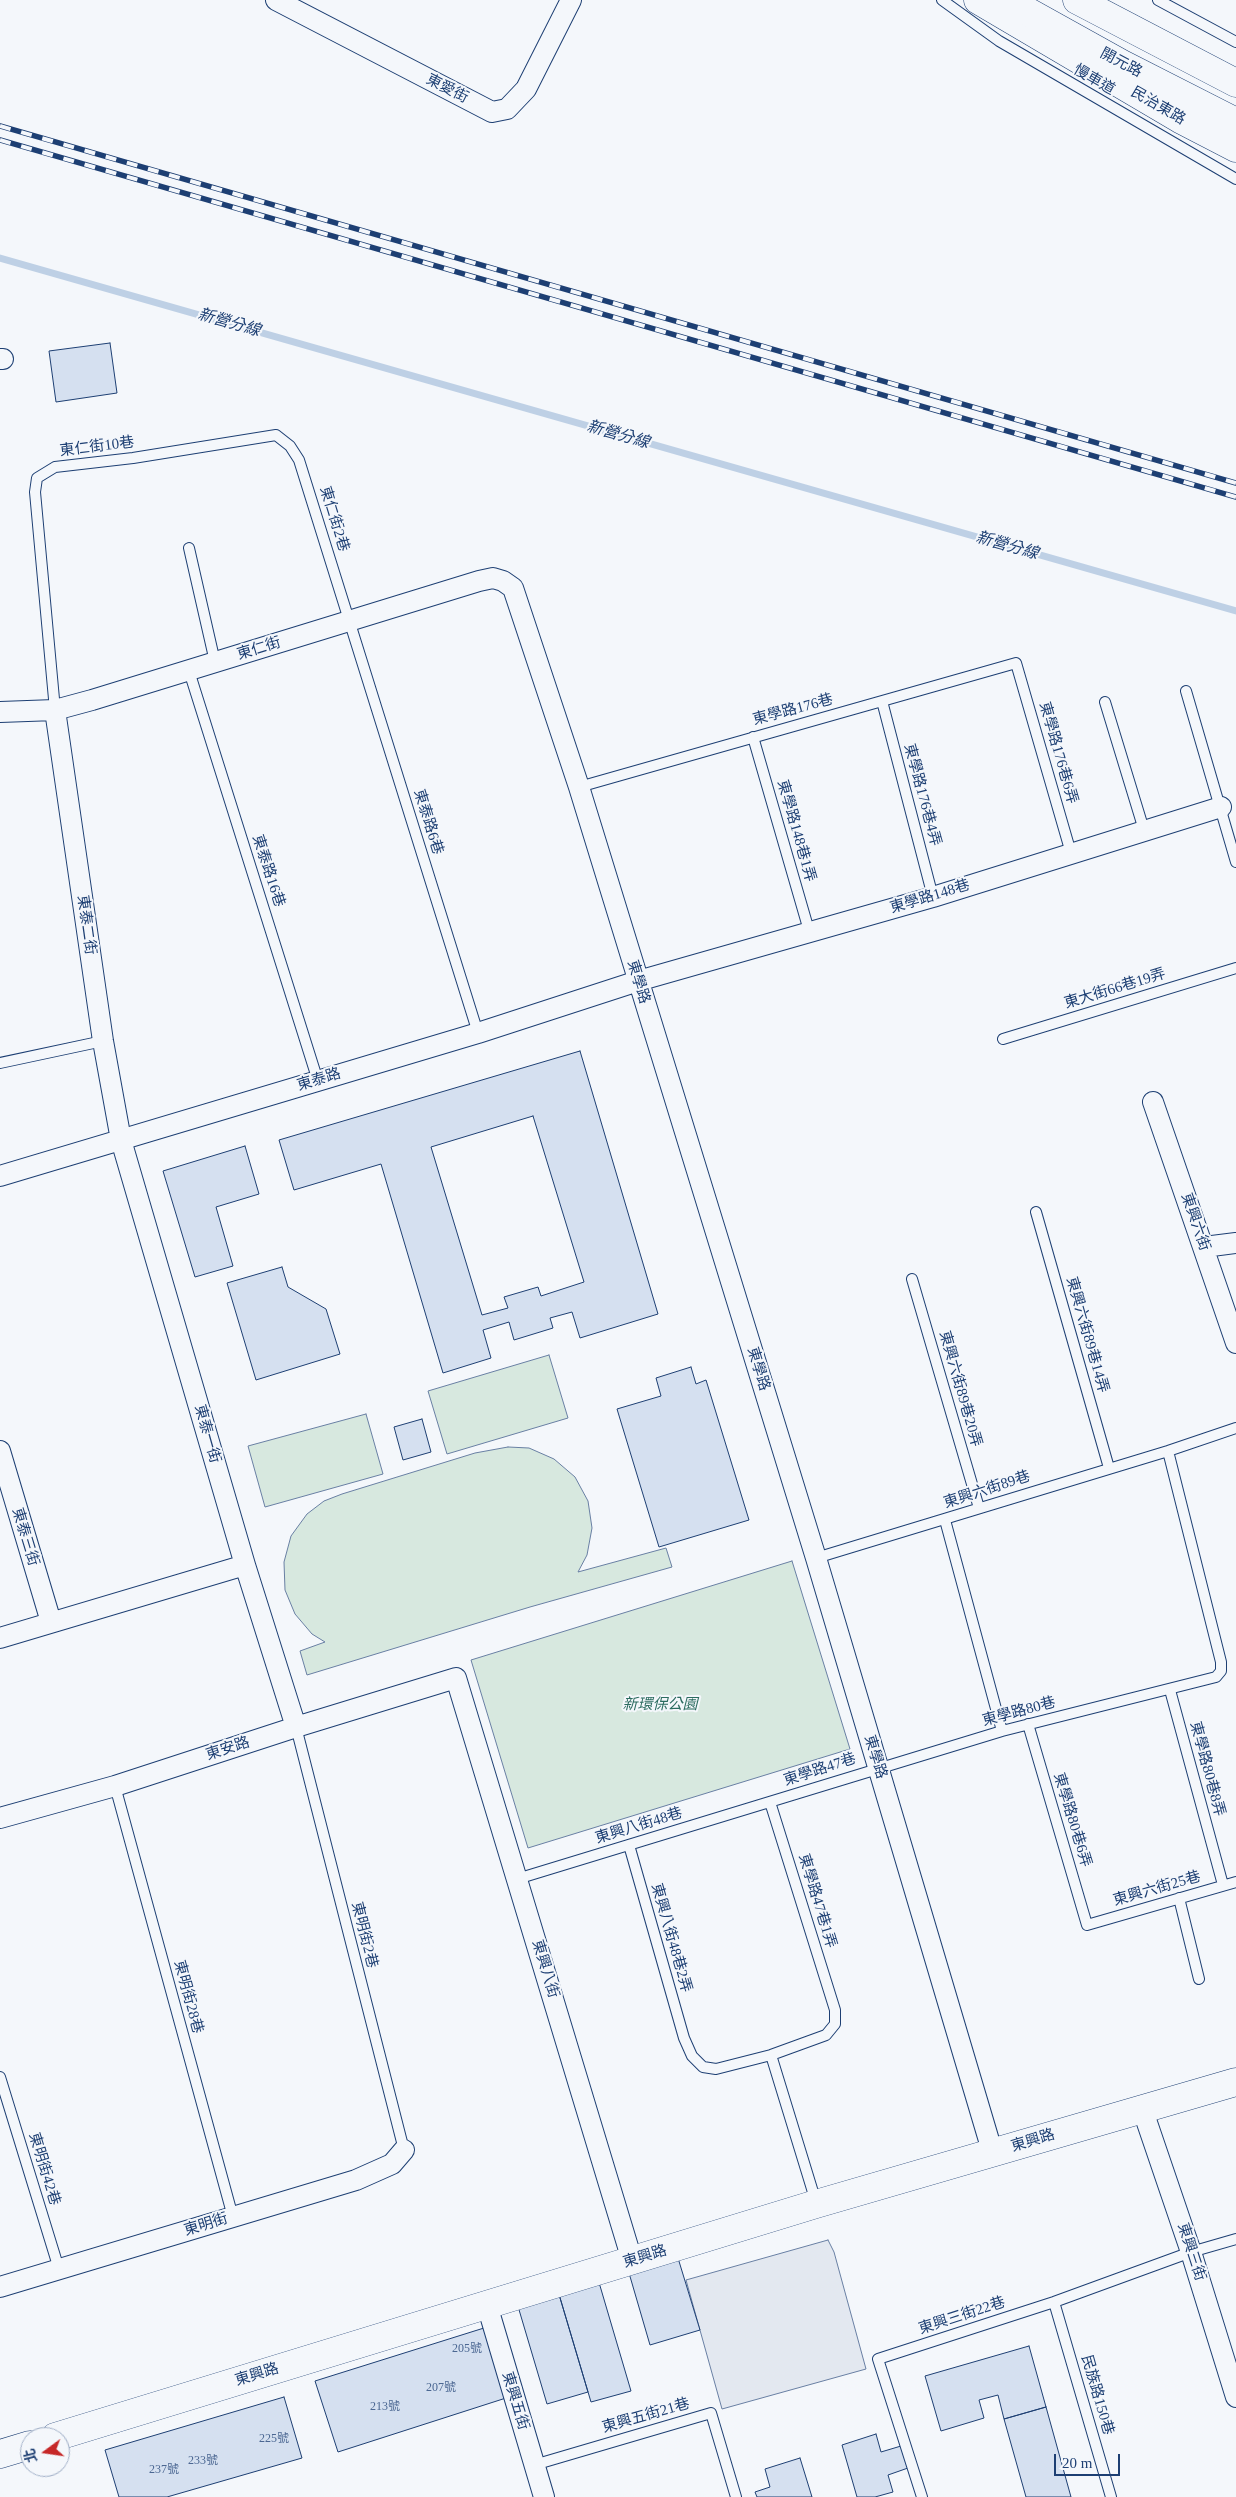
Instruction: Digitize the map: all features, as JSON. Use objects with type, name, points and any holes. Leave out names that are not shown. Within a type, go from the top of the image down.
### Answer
[{"type":"street","name":"東愛街","points":[[276,0],[492,112],[507,109],[526,89],[571,0]]},
{"type":"street","name":"民治東路","points":[[978,0],[1180,119],[1236,148]]},
{"type":"street","name":"開元路","points":[[1007,0],[1122,64],[1236,122]]},
{"type":"street","points":[[1077,0],[1236,84]]},
{"type":"street","points":[[1104,0],[1236,72]]},
{"type":"street","name":"東仁街","points":[[0,712],[55,710],[189,671],[479,581],[493,578],[503,581],[513,588]]},
{"type":"street","name":"東學路","points":[[513,588],[578,787],[816,1558],[993,2154]]},
{"type":"street","name":"東泰二街","points":[[55,710],[102,1041],[121,1140]]},
{"type":"street","name":"東學路148巷","points":[[638,981],[810,934],[1221,806]]},
{"type":"street","name":"東泰路","points":[[0,1176],[478,1033],[638,981]]},
{"type":"street","name":"東興六街","points":[[1153,1102],[1236,1343]]},
{"type":"street","name":"東泰一街","points":[[121,1140],[245,1565],[296,1727]]},
{"type":"street","points":[[1204,1247],[1236,1243]]},
{"type":"street","name":"東泰三街","points":[[0,1451],[51,1622]]},
{"type":"street","points":[[0,1638],[245,1565]]},
{"type":"street","name":"東安路","points":[[0,1818],[114,1786],[456,1678]]},
{"type":"street","name":"東興八街","points":[[456,1678],[632,2260]]},
{"type":"street","name":"東興路","points":[[70,2432],[816,2204],[1236,2082]]},
{"type":"street","name":"東興三街","points":[[1142,2108],[1191,2252],[1236,2396]]},
{"type":"street","name":"東明街","points":[[0,2287],[356,2180],[392,2164],[404,2150]]},
{"type":"street","name":"東興五街","points":[[487,2305],[544,2497]]},
{"type":"street","points":[[0,2454],[20,2447]]},
{"type":"lane","name":"慢車道","points":[[942,0],[999,41],[1236,179]]},
{"type":"lane","points":[[1158,0],[1236,42]]},
{"type":"lane","name":"東仁街2巷","points":[[276,435],[290,446],[299,460],[350,621]]},
{"type":"lane","name":"東仁街10巷","points":[[55,710],[35,492],[37,478],[55,467],[132,458],[276,435]]},
{"type":"lane","points":[[189,548],[215,662]]},
{"type":"lane","name":"東泰路6巷","points":[[350,621],[478,1033]]},
{"type":"lane","name":"東學路176巷","points":[[578,787],[1016,663]]},
{"type":"lane","name":"東學路176巷6弄","points":[[1016,663],[1071,852]]},
{"type":"lane","name":"東泰路16巷","points":[[189,671],[318,1081]]},
{"type":"lane","points":[[1186,691],[1236,862]]},
{"type":"lane","name":"東學路176巷4弄","points":[[882,701],[933,897]]},
{"type":"lane","points":[[1105,702],[1144,830]]},
{"type":"lane","name":"東學路148巷1弄","points":[[753,737],[810,934]]},
{"type":"lane","name":"東大街66巷19弄","points":[[1003,1040],[1236,968]]},
{"type":"lane","points":[[0,1063],[102,1041]]},
{"type":"lane","name":"東興六街89巷14弄","points":[[1036,1212],[1109,1468]]},
{"type":"lane","name":"東興六街89巷20弄","points":[[912,1279],[979,1508]]},
{"type":"lane","name":"東興六街89巷","points":[[816,1558],[1168,1451],[1236,1428]]},
{"type":"lane","points":[[1168,1451],[1221,1662],[1220,1671],[1216,1677],[1170,1690]]},
{"type":"lane","points":[[945,1520],[1002,1731]]},
{"type":"lane","name":"東學路80巷","points":[[878,1767],[1028,1724],[1170,1690]]},
{"type":"lane","name":"東學路80巷8弄","points":[[1170,1690],[1223,1885]]},
{"type":"lane","name":"東學路80巷6弄","points":[[1028,1724],[1087,1925]]},
{"type":"lane","name":"東明街2巷","points":[[296,1727],[404,2150]]},
{"type":"lane","name":"東學路47巷","points":[[770,1802],[878,1767]]},
{"type":"lane","name":"東明街28巷","points":[[114,1786],[233,2217]]},
{"type":"lane","name":"東興八街48巷","points":[[517,1879],[770,1802]]},
{"type":"lane","name":"東學路47巷1弄","points":[[770,1802],[836,2010]]},
{"type":"lane","name":"東興八街48巷2弄","points":[[629,1845],[684,2038],[692,2056],[703,2067],[716,2069],[771,2055],[826,2035],[835,2024],[836,2010]]},
{"type":"lane","name":"東興六街25巷","points":[[1087,1925],[1236,1882]]},
{"type":"lane","points":[[1179,1898],[1199,1979]]},
{"type":"lane","points":[[771,2055],[816,2204]]},
{"type":"lane","name":"東明街42巷","points":[[0,2077],[59,2269]]},
{"type":"lane","name":"東興三街22巷","points":[[922,2497],[878,2359],[1054,2302],[1191,2252],[1236,2239]]},
{"type":"lane","name":"民族路150巷","points":[[1054,2302],[1111,2497]]},
{"type":"lane","name":"東興五街21巷","points":[[534,2465],[711,2413],[736,2497]]},
{"type":"green space","points":[[549,1355],[568,1418],[447,1454],[428,1391]]},
{"type":"green space","points":[[366,1414],[383,1474],[265,1507],[248,1446]]},
{"type":"green space","points":[[508,1447],[529,1448],[554,1459],[575,1477],[588,1501],[592,1528],[587,1555],[578,1572],[666,1548],[672,1567],[530,1607],[307,1675],[300,1651],[325,1642],[312,1634],[295,1614],[285,1590],[284,1562],[291,1536],[307,1514],[324,1501],[342,1494],[475,1453]]},
{"type":"green space","name":"新環保公園","points":[[792,1561],[850,1749],[528,1848],[471,1660]]},
{"type":"shaded area","points":[[828,2240],[834,2252],[866,2369],[722,2409],[686,2280]]},
{"type":"building","points":[[110,343],[117,393],[56,402],[49,351]]},
{"type":"building","points":[[580,1051],[658,1314],[580,1338],[572,1312],[550,1318],[553,1328],[514,1340],[509,1322],[483,1330],[491,1358],[443,1373],[381,1164],[294,1190],[279,1140]],"holes":[[[533,1116],[584,1282],[541,1296],[538,1287],[504,1297],[508,1308],[482,1315],[431,1147]]]},
{"type":"building","points":[[245,1146],[259,1194],[216,1207],[233,1266],[195,1277],[163,1171]]},
{"type":"building","points":[[282,1267],[288,1287],[326,1309],[340,1354],[256,1380],[227,1283]]},
{"type":"building","points":[[691,1367],[696,1384],[706,1380],[749,1520],[659,1547],[617,1409],[661,1396],[656,1378]]},
{"type":"building","points":[[422,1419],[431,1452],[403,1460],[394,1427]]},
{"type":"building","points":[[678,2258],[700,2330],[650,2345],[629,2273]]},
{"type":"building","points":[[598,2279],[631,2391],[591,2402],[558,2291]]},
{"type":"building","points":[[558,2291],[588,2392],[547,2404],[517,2303]]},
{"type":"building","points":[[484,2328],[506,2398],[338,2452],[315,2381]]},
{"type":"building","points":[[1029,2346],[1046,2407],[1004,2419],[998,2395],[979,2400],[984,2418],[941,2431],[925,2376]]},
{"type":"building","points":[[284,2397],[302,2458],[167,2497],[119,2497],[105,2450]]},
{"type":"building","points":[[1046,2407],[1071,2497],[1026,2497],[1004,2419]]},
{"type":"building","points":[[876,2434],[881,2452],[901,2446],[908,2468],[888,2475],[893,2492],[875,2497],[857,2497],[842,2445]]},
{"type":"building","points":[[800,2458],[812,2497],[757,2497],[755,2492],[770,2487],[765,2469]]},
{"type":"waterway","name":"新營分線","points":[[0,258],[1236,611]]},
{"type":"railway","points":[[0,126],[1236,483]]},
{"type":"railway","points":[[0,140],[1236,497]]}]
